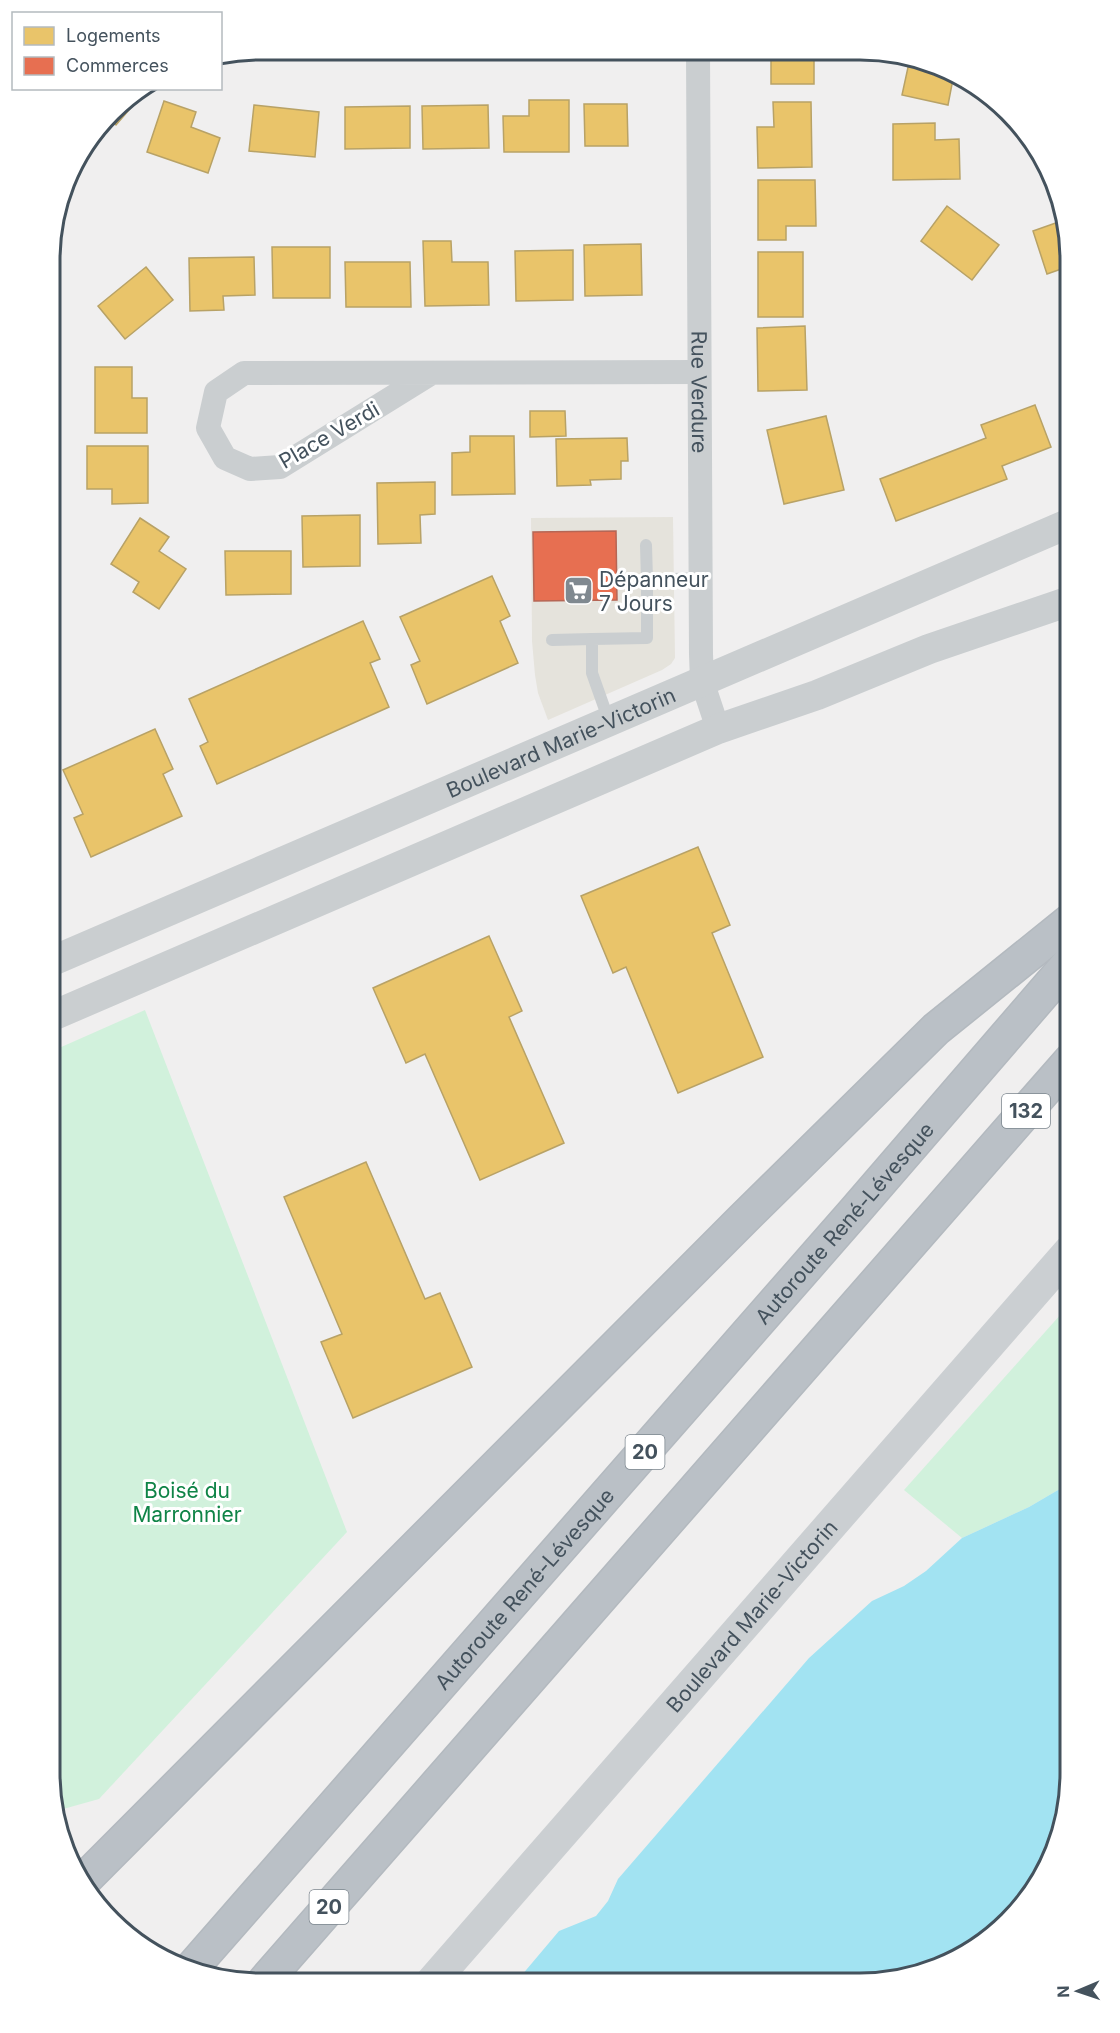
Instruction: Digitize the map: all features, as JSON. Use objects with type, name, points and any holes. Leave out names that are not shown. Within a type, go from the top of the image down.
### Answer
[{"type":"highway","points":[[89,1875],[742,1220],[928,1037],[1060,929]]},
{"type":"highway","name":"Autoroute René-Lévesque","points":[[197,1962],[1060,974]]},
{"type":"highway","name":"132","points":[[983,1161],[1060,1072]]},
{"type":"highway","points":[[983,1161],[1060,1096]]},
{"type":"highway","name":"20","points":[[271,1973],[983,1161]]},
{"type":"main road","name":"Boulevard Marie-Victorin","points":[[440,1973],[1060,1262]]},
{"type":"street","name":"Rue Verdure","points":[[698,60],[702,681],[718,729]]},
{"type":"street","name":"Place Verdi","points":[[430,374],[280,467],[250,469],[225,458],[208,428],[216,393],[244,374],[699,372]]},
{"type":"street","name":"Boulevard Marie-Victorin","points":[[60,958],[1060,527]]},
{"type":"street","points":[[60,1013],[718,729],[817,695],[929,649],[1060,604]]},
{"type":"lane","points":[[552,640],[647,638],[646,544]]},
{"type":"lane","points":[[647,580],[701,578]]},
{"type":"lane","points":[[592,639],[592,673],[609,721]]},
{"type":"shaded area","points":[[673,517],[675,658],[662,670],[548,720],[538,693],[532,641],[531,518]]},
{"type":"green space","name":"Boisé du Marronnier","points":[[145,1010],[347,1532],[99,1799],[64,1809],[60,1786],[60,1048]]},
{"type":"green space","points":[[1060,1315],[1060,1489],[1029,1507],[962,1538],[904,1490]]},
{"type":"water","points":[[1060,1489],[1060,1786],[1049,1837],[1039,1861],[1019,1895],[992,1923],[971,1939],[948,1952],[912,1966],[886,1971],[860,1973],[524,1973],[559,1931],[596,1916],[608,1901],[618,1879],[809,1658],[872,1601],[904,1586],[926,1571],[962,1538],[1029,1507]]},
{"type":"building: Logements","points":[[771,60],[814,60],[814,84],[771,84]]},
{"type":"building: Logements","points":[[908,67],[952,83],[948,105],[902,95]]},
{"type":"building: Logements","points":[[529,100],[569,100],[569,152],[504,152],[503,116],[529,116]]},
{"type":"building: Logements","points":[[164,101],[196,112],[191,127],[220,138],[208,173],[147,152]]},
{"type":"building: Logements","points":[[773,102],[811,102],[812,167],[758,168],[757,127],[774,127]]},
{"type":"building: Logements","points":[[584,104],[627,104],[628,146],[585,146]]},
{"type":"building: Logements","points":[[254,105],[319,112],[315,157],[249,151]]},
{"type":"building: Logements","points":[[488,105],[489,148],[423,149],[422,106]]},
{"type":"building: Logements","points":[[410,106],[410,148],[345,149],[345,107]]},
{"type":"building: Logements","points":[[131,108],[116,125],[115,124]]},
{"type":"building: Logements","points":[[935,123],[935,140],[959,139],[960,179],[893,180],[893,124]]},
{"type":"building: Logements","points":[[758,180],[815,180],[816,226],[786,226],[786,240],[758,240]]},
{"type":"building: Logements","points":[[947,206],[999,245],[972,280],[921,241]]},
{"type":"building: Logements","points":[[1056,223],[1060,269],[1047,274],[1033,231]]},
{"type":"building: Logements","points":[[423,241],[451,241],[452,262],[488,262],[489,305],[425,306]]},
{"type":"building: Logements","points":[[641,244],[642,295],[585,296],[584,245]]},
{"type":"building: Logements","points":[[272,247],[330,247],[330,298],[273,298]]},
{"type":"building: Logements","points":[[573,250],[573,300],[516,301],[515,251]]},
{"type":"building: Logements","points":[[758,252],[803,252],[803,317],[758,317]]},
{"type":"building: Logements","points":[[254,257],[255,295],[223,296],[224,310],[190,311],[189,258]]},
{"type":"building: Logements","points":[[345,262],[410,262],[411,307],[346,307]]},
{"type":"building: Logements","points":[[146,267],[173,300],[125,339],[98,306]]},
{"type":"building: Logements","points":[[805,326],[807,390],[758,391],[757,328]]},
{"type":"building: Logements","points":[[95,367],[132,367],[132,398],[147,398],[147,433],[95,433]]},
{"type":"building: Logements","points":[[1035,405],[1051,447],[1002,466],[1007,479],[896,521],[880,479],[986,438],[981,425]]},
{"type":"building: Logements","points":[[530,411],[565,411],[566,436],[530,437]]},
{"type":"building: Logements","points":[[826,416],[844,490],[784,504],[767,430]]},
{"type":"building: Logements","points":[[470,436],[514,436],[515,494],[452,495],[452,453],[470,452]]},
{"type":"building: Logements","points":[[627,438],[628,461],[621,461],[621,479],[590,480],[591,485],[557,486],[556,439]]},
{"type":"building: Logements","points":[[87,446],[148,446],[148,503],[112,504],[112,489],[87,489]]},
{"type":"building: Logements","points":[[435,482],[435,514],[420,515],[421,543],[378,544],[377,483]]},
{"type":"building: Logements","points":[[360,515],[360,566],[303,567],[302,516]]},
{"type":"building: Logements","points":[[140,518],[169,537],[159,551],[186,569],[159,609],[133,592],[139,582],[111,564]]},
{"type":"building: Logements","points":[[225,551],[291,551],[291,594],[226,595]]},
{"type":"building: Logements","points":[[492,576],[510,616],[500,621],[518,663],[427,704],[411,665],[420,661],[400,617]]},
{"type":"building: Logements","points":[[363,621],[380,659],[370,663],[389,707],[217,784],[200,746],[208,742],[189,699]]},
{"type":"building: Logements","points":[[155,729],[173,769],[163,774],[182,816],[91,857],[74,818],[83,814],[63,770]]},
{"type":"building: Logements","points":[[698,847],[730,925],[712,933],[763,1057],[678,1093],[626,967],[613,973],[581,896]]},
{"type":"building: Logements","points":[[489,936],[522,1011],[509,1017],[564,1143],[480,1180],[425,1054],[406,1063],[373,988]]},
{"type":"building: Logements","points":[[366,1162],[425,1299],[440,1293],[472,1367],[353,1418],[321,1342],[342,1334],[284,1197]]},
{"type":"building: Commerces","points":[[616,531],[617,600],[534,601],[533,532]]},
{"type":"place","name":"Dépanneur 7 Jours","points":[[578,591]]}]
